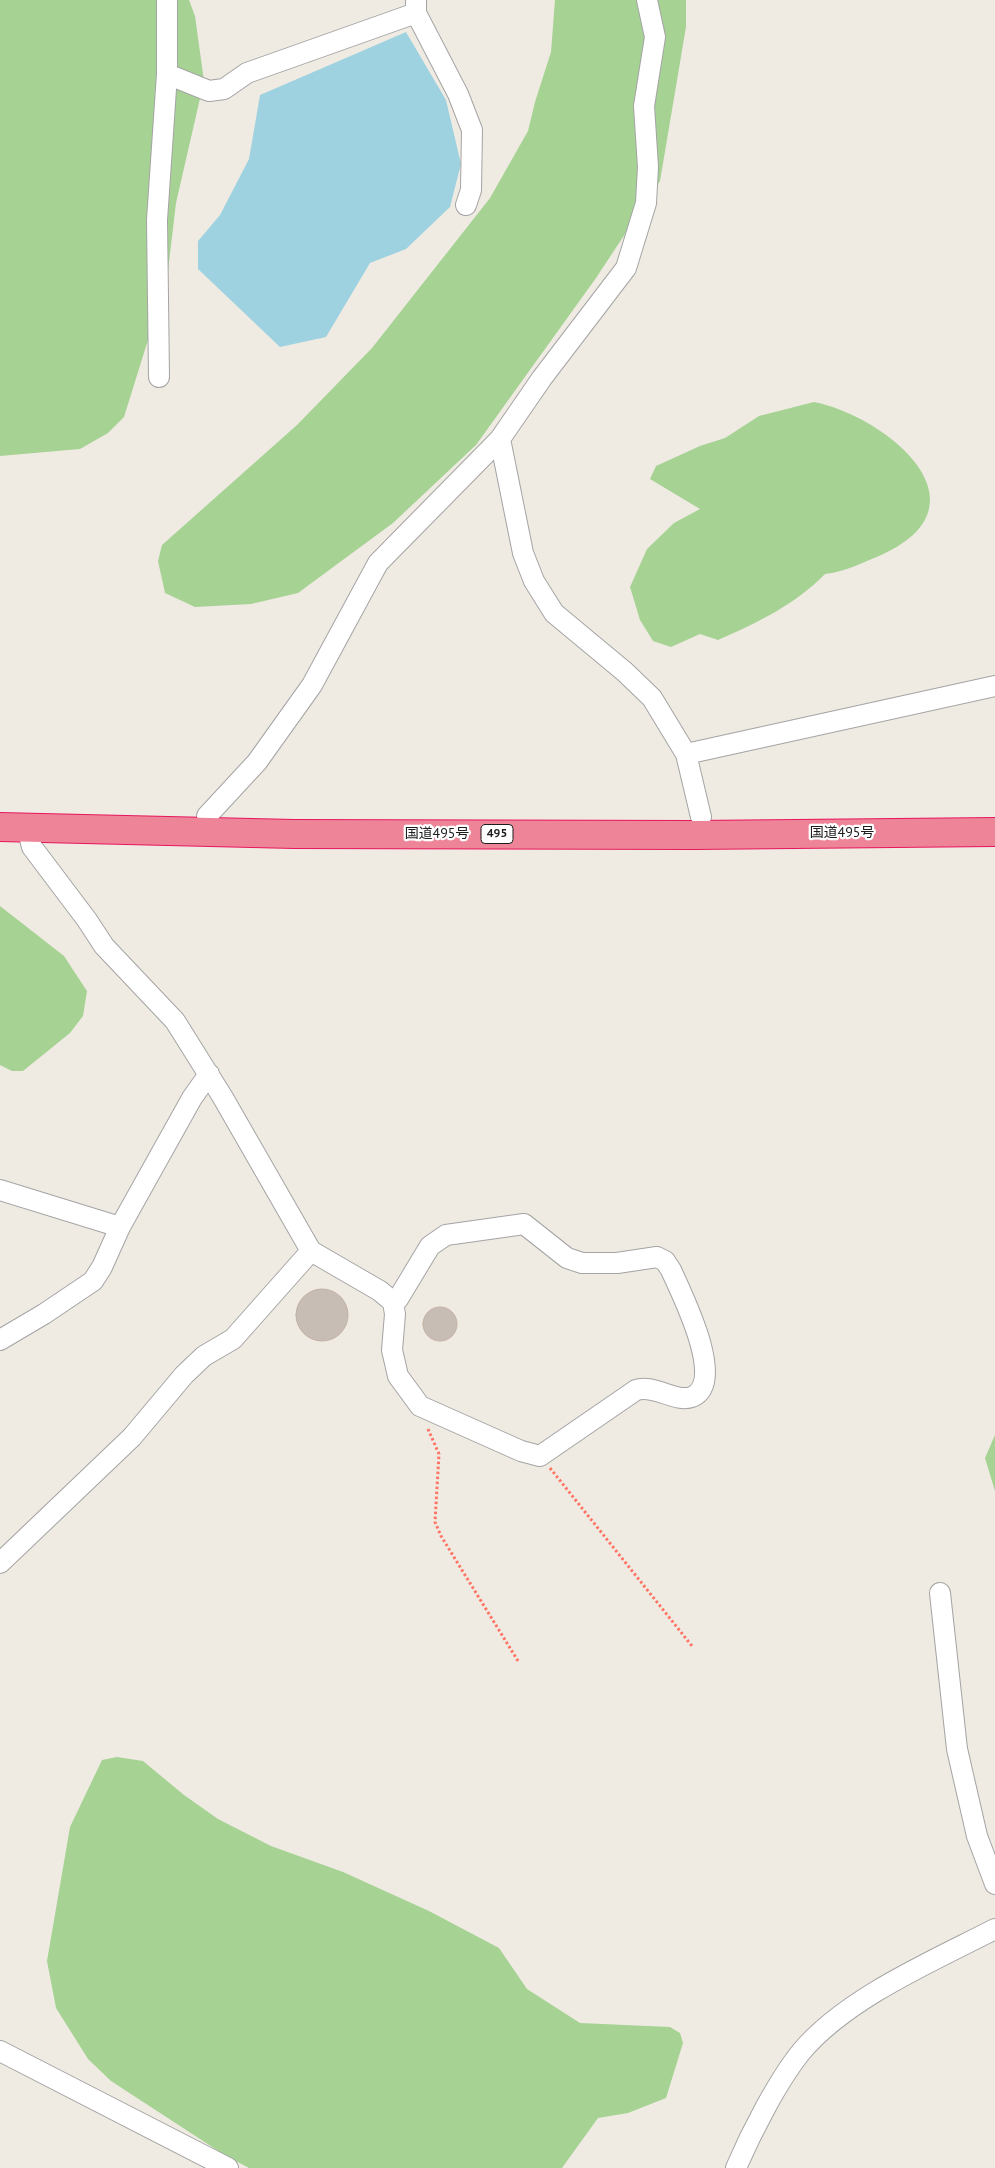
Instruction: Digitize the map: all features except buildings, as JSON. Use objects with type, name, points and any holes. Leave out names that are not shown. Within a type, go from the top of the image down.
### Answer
[{"type":"highway","name":"国道495号","points":[[0,812],[207,816],[995,816]]},
{"type":"highway","name":"国道495号","points":[[0,827],[294,834],[695,835],[995,832]]},
{"type":"street","points":[[159,377],[157,220],[167,74],[167,0]]},
{"type":"street","points":[[207,816],[257,762],[312,685],[378,563],[500,439],[542,378],[626,268],[646,203],[648,167],[644,106],[656,37],[647,0]]},
{"type":"street","points":[[167,74],[209,91],[224,89],[247,73],[416,6],[458,94],[472,130],[471,190],[466,205]]},
{"type":"street","points":[[500,439],[523,553],[534,581],[554,613],[625,672],[652,698],[686,754],[701,817]]},
{"type":"street","points":[[686,754],[995,686]]},
{"type":"street","points":[[27,828],[32,847],[87,920],[104,946],[175,1020],[209,1074],[311,1251],[380,1290],[393,1302],[396,1314],[392,1350],[398,1376],[420,1406],[521,1451],[540,1456],[636,1390],[643,1388],[684,1398],[692,1397],[702,1390],[705,1379],[703,1348],[671,1270],[665,1261],[657,1257],[617,1263],[582,1263],[567,1258],[524,1224],[446,1235],[430,1246],[398,1299],[393,1302]]},
{"type":"street","points":[[0,1340],[44,1314],[93,1281],[102,1267],[120,1227],[192,1098],[209,1074]]},
{"type":"street","points":[[0,1190],[120,1227]]},
{"type":"street","points":[[0,1562],[132,1437],[184,1375],[204,1356],[232,1339],[311,1251]]},
{"type":"street","points":[[940,1594],[957,1749],[976,1836],[995,1884]]},
{"type":"street","points":[[736,2168],[744,2149],[782,2080],[801,2052],[831,2023],[877,1992],[995,1928]]},
{"type":"street","points":[[0,2051],[228,2168]]},
{"type":"path","points":[[420,1406],[440,1454],[436,1522],[438,1529],[518,1660]]},
{"type":"path","points":[[540,1456],[692,1646]]},
{"type":"green space","points":[[0,0],[189,0],[195,16],[204,81],[176,203],[167,279],[124,417],[108,433],[80,449],[0,456]]},
{"type":"green space","points":[[555,0],[686,0],[686,27],[660,181],[596,278],[476,445],[393,523],[298,593],[251,604],[195,607],[165,593],[158,561],[162,545],[297,425],[372,348],[490,198],[528,131],[551,52]]},
{"type":"green space","points":[[814,402],[843,411],[872,425],[898,444],[918,466],[929,489],[928,513],[913,536],[879,556],[846,569],[825,574],[789,604],[733,634],[718,640],[700,634],[671,647],[653,641],[640,620],[630,587],[647,549],[674,523],[700,509],[650,479],[656,466],[700,446],[725,438],[759,416]]},
{"type":"green space","points":[[0,906],[64,956],[87,991],[83,1016],[70,1033],[23,1071],[12,1071],[0,1065]]},
{"type":"green space","points":[[995,1435],[995,1491],[985,1458]]},
{"type":"green space","points":[[117,1757],[143,1761],[184,1795],[218,1819],[271,1846],[343,1872],[429,1911],[499,1948],[527,1989],[580,2023],[670,2027],[680,2033],[683,2043],[666,2098],[628,2113],[598,2118],[562,2168],[249,2168],[223,2154],[111,2081],[88,2059],[56,2008],[47,1961],[70,1827],[102,1760]]},
{"type":"water","points":[[406,32],[446,100],[461,164],[450,207],[406,249],[370,263],[326,337],[280,347],[198,269],[198,241],[220,215],[249,159],[260,95]]}]
